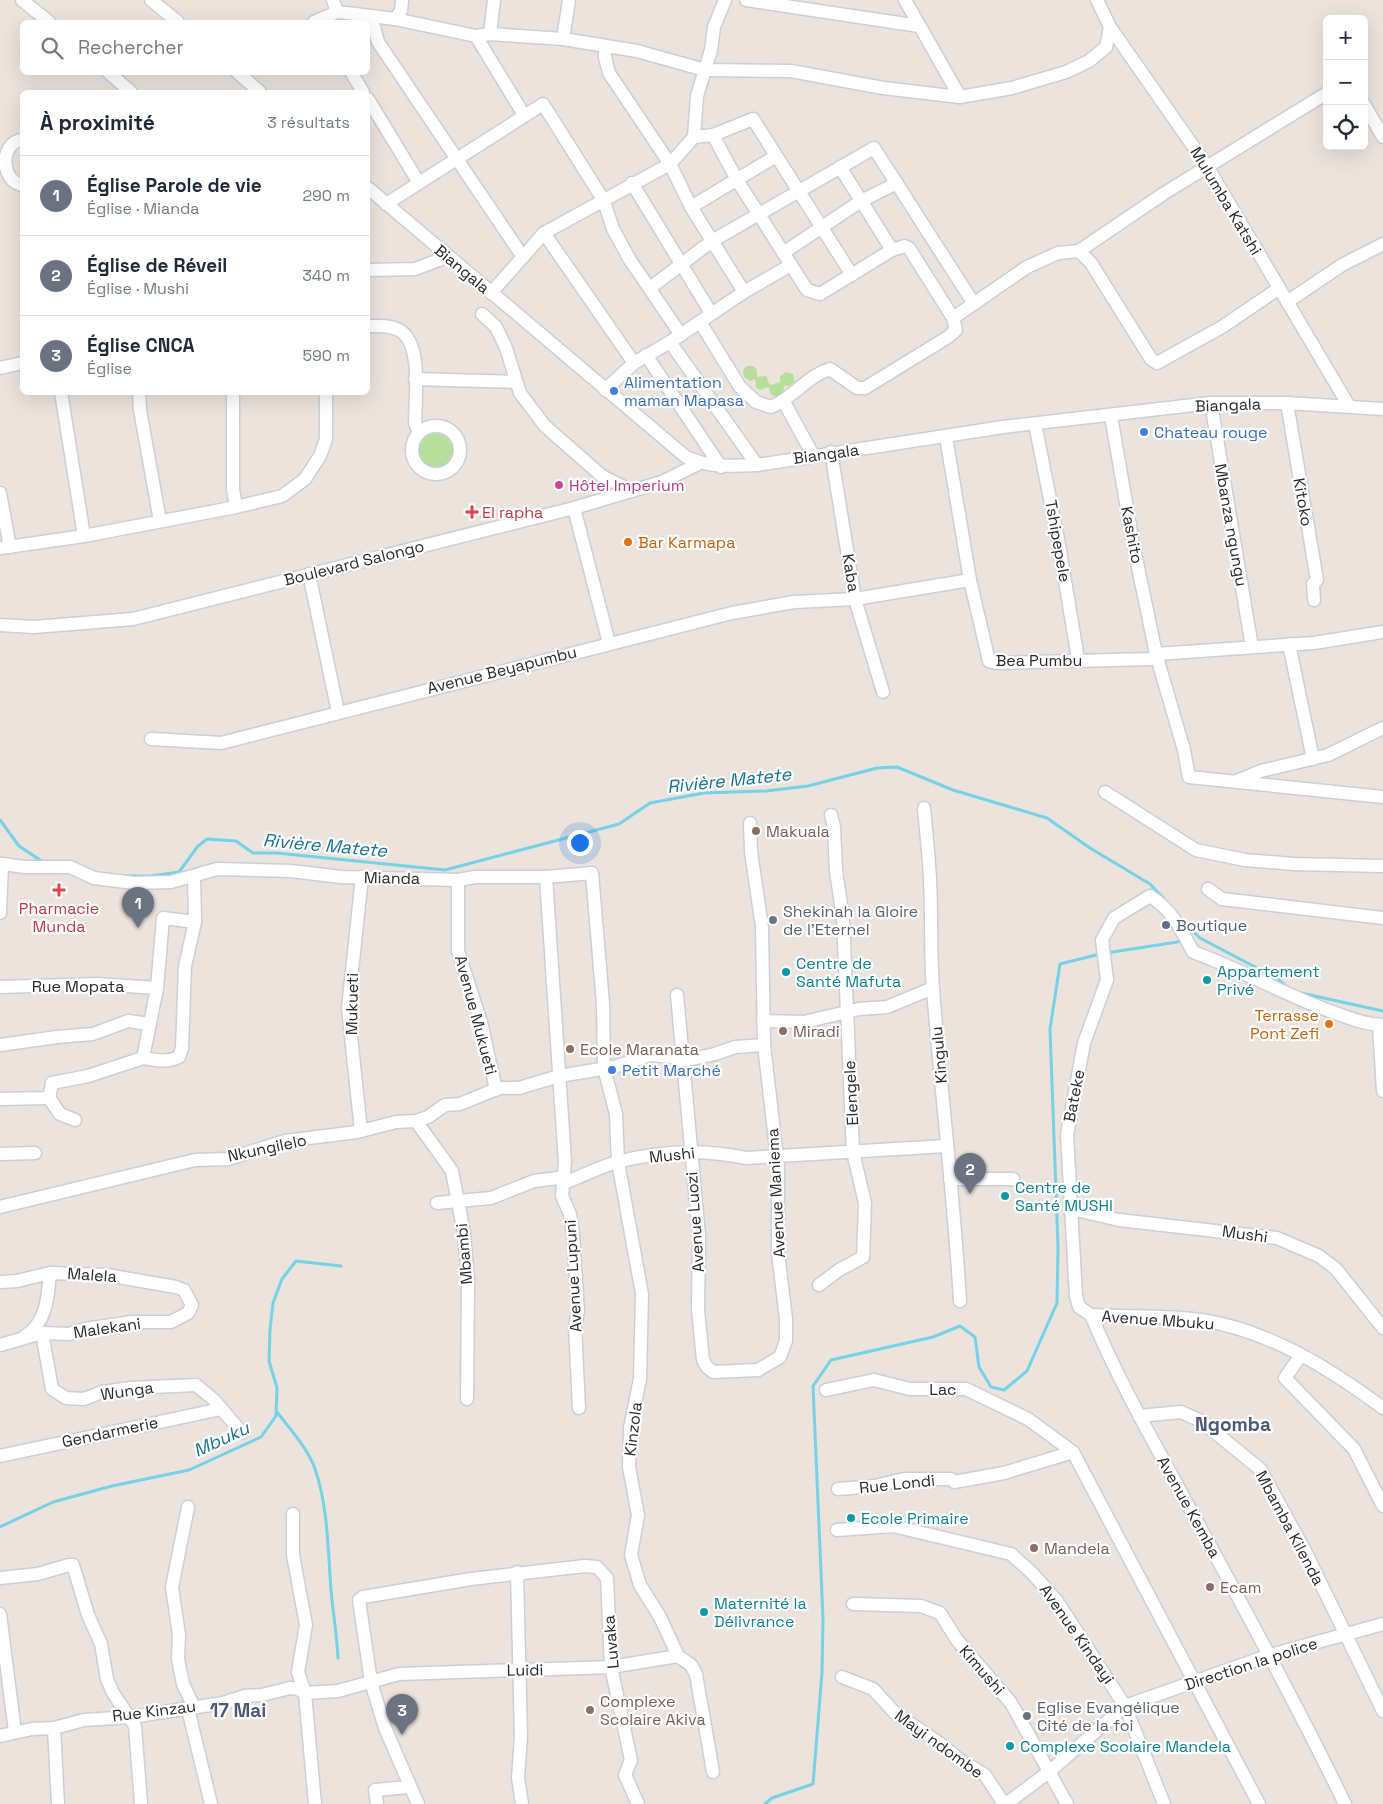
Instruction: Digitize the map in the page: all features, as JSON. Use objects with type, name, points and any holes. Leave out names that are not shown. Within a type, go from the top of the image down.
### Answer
[{"type":"street","points":[[22,0],[46,20]]},
{"type":"street","points":[[151,0],[176,20]]},
{"type":"street","points":[[395,19],[402,11],[402,0]]},
{"type":"street","points":[[490,34],[494,0]]},
{"type":"street","points":[[563,39],[569,0]]},
{"type":"street","points":[[491,293],[544,233],[604,201],[632,183],[670,164],[694,137],[697,96],[705,70],[714,26],[725,0]]},
{"type":"street","points":[[746,0],[919,26]]},
{"type":"street","points":[[905,0],[937,53],[960,97]]},
{"type":"street","name":"Mulumba Katshi","points":[[1097,0],[1110,27],[1207,166],[1278,289],[1349,406]]},
{"type":"street","points":[[320,20],[335,6],[371,16],[395,19],[476,36],[490,34],[563,39],[637,51],[705,70],[791,71],[883,88],[960,97],[1012,88],[1074,69],[1089,61],[1106,47],[1110,27]]},
{"type":"street","points":[[371,16],[378,42],[523,257]]},
{"type":"street","points":[[476,36],[524,115]]},
{"type":"street","points":[[605,46],[605,57],[609,72],[670,164],[691,207],[744,292]]},
{"type":"street","points":[[110,75],[118,88]]},
{"type":"street","points":[[241,75],[258,90]]},
{"type":"street","points":[[353,75],[363,90]]},
{"type":"street","points":[[953,318],[1027,268],[1058,253],[1079,251],[1207,166],[1323,95]]},
{"type":"street","points":[[370,102],[419,183]]},
{"type":"street","points":[[386,204],[544,104],[604,201],[613,230],[630,260],[681,335]]},
{"type":"street","points":[[1365,105],[1383,136]]},
{"type":"street","points":[[694,137],[713,135],[753,119],[852,275]]},
{"type":"street","points":[[700,322],[746,392],[756,402],[771,407],[784,402],[820,372],[830,369],[856,388],[865,388],[948,337],[956,330],[953,318],[909,248],[903,246],[892,250],[820,294],[812,293],[802,284],[737,180],[713,135]]},
{"type":"street","points":[[20,141],[8,145],[2,153],[0,162],[2,171],[7,179],[20,184]]},
{"type":"street","points":[[650,288],[712,241],[874,148],[974,304]]},
{"type":"street","points":[[691,207],[776,156]]},
{"type":"street","points":[[840,167],[892,250]]},
{"type":"street","points":[[783,252],[861,201],[897,182]]},
{"type":"street","points":[[632,183],[711,313]]},
{"type":"street","name":"Biangala","points":[[370,190],[447,257],[686,457],[700,463],[721,467],[757,465],[832,452],[1034,424],[1211,403],[1287,403],[1383,409]]},
{"type":"street","points":[[544,233],[634,363]]},
{"type":"street","points":[[1286,302],[1342,265],[1383,244]]},
{"type":"street","points":[[1079,251],[1091,263],[1151,359],[1157,363],[1222,327],[1278,289]]},
{"type":"street","points":[[370,270],[415,269],[447,257]]},
{"type":"street","points":[[606,390],[634,363],[681,335],[744,292],[791,265]]},
{"type":"street","points":[[482,314],[496,327],[506,348],[520,393],[546,426],[602,476],[632,491]]},
{"type":"street","points":[[370,326],[387,326],[400,330],[413,346],[416,358],[415,423],[419,433]]},
{"type":"street","points":[[670,342],[757,465]]},
{"type":"street","points":[[646,355],[721,467]]},
{"type":"street","points":[[0,368],[20,363]]},
{"type":"street","points":[[415,379],[516,382]]},
{"type":"street","points":[[61,395],[84,536]]},
{"type":"street","points":[[139,395],[140,410],[160,521]]},
{"type":"street","points":[[233,395],[233,488],[236,507]]},
{"type":"street","points":[[0,494],[5,547],[84,536],[236,507],[282,496],[305,479],[320,456],[326,439],[326,395]]},
{"type":"street","points":[[784,402],[814,455]]},
{"type":"street","name":"Mbanza ngungu","points":[[1211,403],[1252,647]]},
{"type":"street","name":"Kitoko","points":[[1287,403],[1318,580],[1313,584],[1314,600]]},
{"type":"street","name":"Kashito","points":[[1111,416],[1133,543],[1156,654],[1184,750],[1189,777],[1237,781]]},
{"type":"street","name":"Tshipepele","points":[[1034,424],[1058,539],[1078,660]]},
{"type":"street","name":"Bea Pumbu","points":[[946,437],[970,580],[989,661],[996,663],[1151,659],[1156,654],[1314,643],[1383,632]]},
{"type":"street","name":"Kaba","points":[[832,452],[854,599],[882,692]]},
{"type":"street","name":"Boulevard Salongo","points":[[0,625],[34,627],[133,618],[574,508],[662,482],[700,463]]},
{"type":"street","points":[[574,508],[609,643]]},
{"type":"street","points":[[309,574],[338,712]]},
{"type":"street","name":"Avenue Beyapumbu","points":[[150,739],[221,743],[732,613],[794,602],[854,599],[970,580]]},
{"type":"street","points":[[1289,644],[1313,759]]},
{"type":"street","points":[[1237,781],[1261,771],[1328,755],[1383,728]]},
{"type":"street","points":[[1237,781],[1383,797]]},
{"type":"street","points":[[1105,792],[1196,850],[1245,860],[1294,864],[1383,866]]},
{"type":"street","name":"Kingulu","points":[[924,808],[930,880],[933,988],[942,1071],[946,1146],[954,1203],[960,1302]]},
{"type":"street","name":"Elengele","points":[[819,1285],[839,1270],[863,1257],[865,1195],[853,1152],[852,1098],[845,1012],[842,911],[836,871],[834,827],[831,815]]},
{"type":"street","name":"Avenue Maniema","points":[[750,823],[751,852],[762,926],[764,1045],[776,1155],[778,1253],[786,1319],[786,1341]]},
{"type":"street","points":[[0,912],[1,865]]},
{"type":"street","name":"Mianda","points":[[1,865],[70,867],[94,878],[134,883],[171,882],[217,869],[291,871],[341,877],[458,880],[475,877],[546,877],[592,872],[603,1004],[604,1068]]},
{"type":"street","points":[[75,1120],[60,1114],[50,1098],[52,1083],[88,1076],[143,1058],[164,1061],[179,1056],[182,1048],[185,966],[196,922],[194,876]]},
{"type":"street","name":"Mukueti","points":[[361,1131],[348,1008],[362,877]]},
{"type":"street","name":"Avenue Lupuni","points":[[546,877],[562,1143],[565,1162],[562,1196],[570,1214],[575,1254],[578,1408]]},
{"type":"street","name":"Avenue Mukueti","points":[[458,880],[458,951],[481,1022],[496,1090]]},
{"type":"street","points":[[1208,889],[1222,899],[1383,918]]},
{"type":"street","name":"Bateke","points":[[1091,1315],[1079,1307],[1076,1296],[1067,1135],[1084,1043],[1107,980],[1102,940],[1114,918],[1150,896],[1164,905],[1175,918],[1193,952],[1228,964],[1254,980],[1310,1004],[1363,1023],[1381,1025]]},
{"type":"street","points":[[143,1058],[156,988],[163,918],[196,922]]},
{"type":"street","name":"Rue Mopata","points":[[0,987],[97,984],[156,988]]},
{"type":"street","points":[[763,1021],[804,1022],[859,1009],[887,1007],[933,988]]},
{"type":"street","name":"Avenue Luozi","points":[[677,995],[699,1235],[698,1310],[703,1360],[706,1367],[713,1372],[758,1370],[780,1356],[786,1341]]},
{"type":"street","points":[[0,1045],[93,1034],[128,1022],[150,1024]]},
{"type":"street","points":[[1381,1025],[1383,1091]]},
{"type":"street","name":"Nkungilelo","points":[[0,1207],[195,1160],[228,1158],[285,1141],[361,1131],[396,1122],[416,1121],[428,1117],[445,1106],[460,1104],[496,1090],[507,1087],[519,1088],[559,1076],[604,1068],[650,1055],[703,1057],[735,1047],[764,1045]]},
{"type":"street","name":"Kinzola","points":[[604,1068],[616,1114],[618,1162],[642,1294],[640,1379],[630,1428],[629,1467],[638,1515],[631,1555],[640,1585],[660,1617],[678,1656],[691,1665],[696,1674],[713,1772]]},
{"type":"street","points":[[0,1099],[50,1098]]},
{"type":"street","name":"Mbambi","points":[[416,1121],[452,1171],[464,1233],[468,1281],[467,1399]]},
{"type":"street","name":"Mushi","points":[[437,1203],[491,1198],[534,1181],[558,1178],[564,1183],[618,1162],[690,1150],[724,1153],[746,1158],[946,1146]]},
{"type":"street","points":[[0,1154],[34,1152]]},
{"type":"street","points":[[950,1179],[1013,1179]]},
{"type":"street","name":"Mushi","points":[[1072,1209],[1119,1220],[1277,1238],[1319,1256],[1336,1269],[1383,1328]]},
{"type":"street","points":[[0,1341],[0,1345],[28,1335],[41,1321],[48,1297],[50,1273]]},
{"type":"street","name":"Malela","points":[[0,1282],[17,1281],[50,1273],[107,1275],[184,1290]]},
{"type":"street","name":"Malekani","points":[[0,1345],[42,1333],[70,1334],[92,1328],[132,1322],[171,1322],[188,1313],[192,1305],[184,1290]]},
{"type":"street","name":"Avenue Mbuku","points":[[1091,1315],[1202,1320],[1253,1333],[1301,1355],[1336,1374],[1383,1408]]},
{"type":"street","name":"Avenue Kemba","points":[[1091,1315],[1104,1348],[1139,1416],[1270,1654],[1346,1804]]},
{"type":"street","name":"Wunga","points":[[42,1333],[52,1389],[66,1398],[84,1399],[102,1392],[131,1388],[196,1385],[203,1389],[242,1433]]},
{"type":"street","points":[[1301,1355],[1285,1378],[1310,1406],[1354,1449],[1383,1506]]},
{"type":"street","name":"Lac","points":[[826,1390],[874,1380],[910,1389],[966,1389],[1028,1419],[1074,1452]]},
{"type":"street","name":"Gendarmerie","points":[[0,1456],[221,1409]]},
{"type":"street","name":"Mbamba Kilenda","points":[[1139,1416],[1181,1412],[1201,1421],[1260,1469],[1304,1551],[1383,1711]]},
{"type":"street","points":[[1074,1452],[1196,1680],[1259,1804]]},
{"type":"street","name":"Rue Londi","points":[[838,1489],[875,1486],[904,1479],[951,1479],[954,1482],[1004,1473],[1074,1452]]},
{"type":"street","points":[[188,1507],[172,1587],[179,1635],[178,1659],[183,1684],[192,1702],[188,1709],[211,1804]]},
{"type":"street","points":[[293,1514],[293,1555],[306,1625],[298,1672],[305,1693],[315,1804]]},
{"type":"street","name":"Avenue Kindayi","points":[[837,1530],[893,1526],[1011,1554],[1032,1573],[1056,1601],[1125,1706],[1164,1804]]},
{"type":"street","points":[[0,1578],[38,1574],[73,1565],[88,1615],[102,1644],[107,1679],[113,1693],[131,1717],[135,1726],[141,1804]]},
{"type":"street","name":"Luvaka","points":[[517,1572],[585,1566],[597,1567],[607,1578],[611,1667],[631,1760],[625,1775],[638,1804]]},
{"type":"street","points":[[418,1804],[385,1728],[371,1682],[359,1600],[363,1597],[517,1572],[520,1670],[518,1778],[522,1804]]},
{"type":"street","name":"Kimushi","points":[[853,1604],[921,1606],[940,1613],[957,1640],[1011,1703],[1067,1804]]},
{"type":"street","points":[[0,1614],[15,1732]]},
{"type":"street","name":"Direction la police","points":[[1005,1804],[1050,1771],[1125,1706],[1270,1654],[1383,1624]]},
{"type":"street","name":"Luidi","points":[[305,1693],[338,1691],[399,1674],[611,1667],[678,1656]]},
{"type":"street","name":"Mayi ndombe","points":[[842,1677],[873,1689],[895,1713],[960,1760],[985,1775],[1005,1804]]},
{"type":"street","name":"Rue Kinzau","points":[[0,1736],[15,1732],[54,1728],[84,1720],[131,1717],[188,1709],[290,1688],[298,1689],[305,1693]]},
{"type":"street","points":[[54,1728],[58,1804]]},
{"type":"street","points":[[376,1804],[376,1790],[409,1787]]},
{"type":"green space","points":[[747,366],[754,366],[757,370],[757,377],[766,376],[770,385],[780,382],[780,376],[786,372],[793,374],[795,381],[790,386],[784,386],[783,393],[775,396],[770,393],[769,387],[760,390],[756,387],[755,379],[750,381],[744,377],[743,370]]},
{"type":"green space","points":[[437,431],[450,437],[456,450],[450,463],[437,469],[424,463],[418,450],[424,437]]},
{"type":"waterway","name":"Rivière Matete","points":[[123,876],[151,876],[179,872],[198,846],[207,839],[236,841],[253,853],[277,853],[445,870],[619,824],[650,803],[704,793],[766,791],[808,786],[877,768],[897,767],[953,790],[1047,818],[1090,848],[1150,884],[1164,899]]},
{"type":"waterway","name":"Rivière Matete","points":[[0,820],[19,846],[43,862]]},
{"type":"waterway","name":"Rivière Matete","points":[[1182,921],[1200,938],[1278,979],[1288,988]]},
{"type":"waterway","points":[[1106,953],[1184,941]]},
{"type":"waterway","points":[[765,1804],[772,1798],[813,1784],[822,1673],[823,1619],[813,1386],[831,1360],[933,1337],[960,1326],[975,1337],[979,1367],[991,1387],[1004,1390],[1027,1371],[1057,1303],[1058,1247],[1050,1029],[1060,964],[1100,954]]},
{"type":"waterway","name":"Rivière Matete","points":[[1301,993],[1383,1011]]},
{"type":"waterway","name":"Mbuku","points":[[0,1527],[53,1502],[112,1486],[189,1470],[261,1437],[276,1416],[277,1388],[269,1361],[270,1330],[273,1303],[282,1279],[296,1261],[341,1266]]},
{"type":"waterway","points":[[277,1412],[308,1454],[315,1469],[323,1498],[338,1658]]},
{"type":"place","name":"Alimentation maman Mapasa","points":[[614,391]]},
{"type":"place","name":"Chateau rouge","points":[[1144,432]]},
{"type":"place","name":"Hôtel Imperium","points":[[559,485]]},
{"type":"place","name":"El rapha","points":[[472,512]]},
{"type":"place","name":"Bar Karmapa","points":[[628,542]]},
{"type":"place","name":"Makuala","points":[[756,831]]},
{"type":"place","name":"Pharmacie Munda","points":[[59,890]]},
{"type":"place","name":"Shekinah la Gloire de l'Eternel","points":[[773,920]]},
{"type":"place","name":"Boutique","points":[[1166,925]]},
{"type":"place","name":"Église Parole de vie","points":[[138,928]]},
{"type":"place","name":"Centre de Santé Mafuta","points":[[786,972]]},
{"type":"place","name":"Appartement Privé","points":[[1207,980]]},
{"type":"place","name":"Terrasse Pont Zefi","points":[[1329,1024]]},
{"type":"place","name":"Miradi","points":[[783,1031]]},
{"type":"place","name":"Ecole Maranata","points":[[570,1049]]},
{"type":"place","name":"Petit Marché","points":[[612,1070]]},
{"type":"place","name":"Église de Réveil","points":[[970,1194]]},
{"type":"place","name":"Centre de Santé MUSHI","points":[[1005,1196]]},
{"type":"place","name":"Ecole Primaire","points":[[851,1518]]},
{"type":"place","name":"Mandela","points":[[1034,1548]]},
{"type":"place","name":"Ecam","points":[[1210,1587]]},
{"type":"place","name":"Maternité la Délivrance","points":[[704,1612]]},
{"type":"place","name":"Complexe Scolaire Akiva","points":[[590,1710]]},
{"type":"place","name":"Eglise Evangélique Cité de la foi","points":[[1027,1716]]},
{"type":"place","name":"Église CNCA","points":[[402,1735]]},
{"type":"place","name":"Complexe Scolaire Mandela","points":[[1010,1746]]},
{"type":"district","name":"Ngomba","points":[[1233,1424]]},
{"type":"district","name":"17 Mai","points":[[238,1710]]}]
